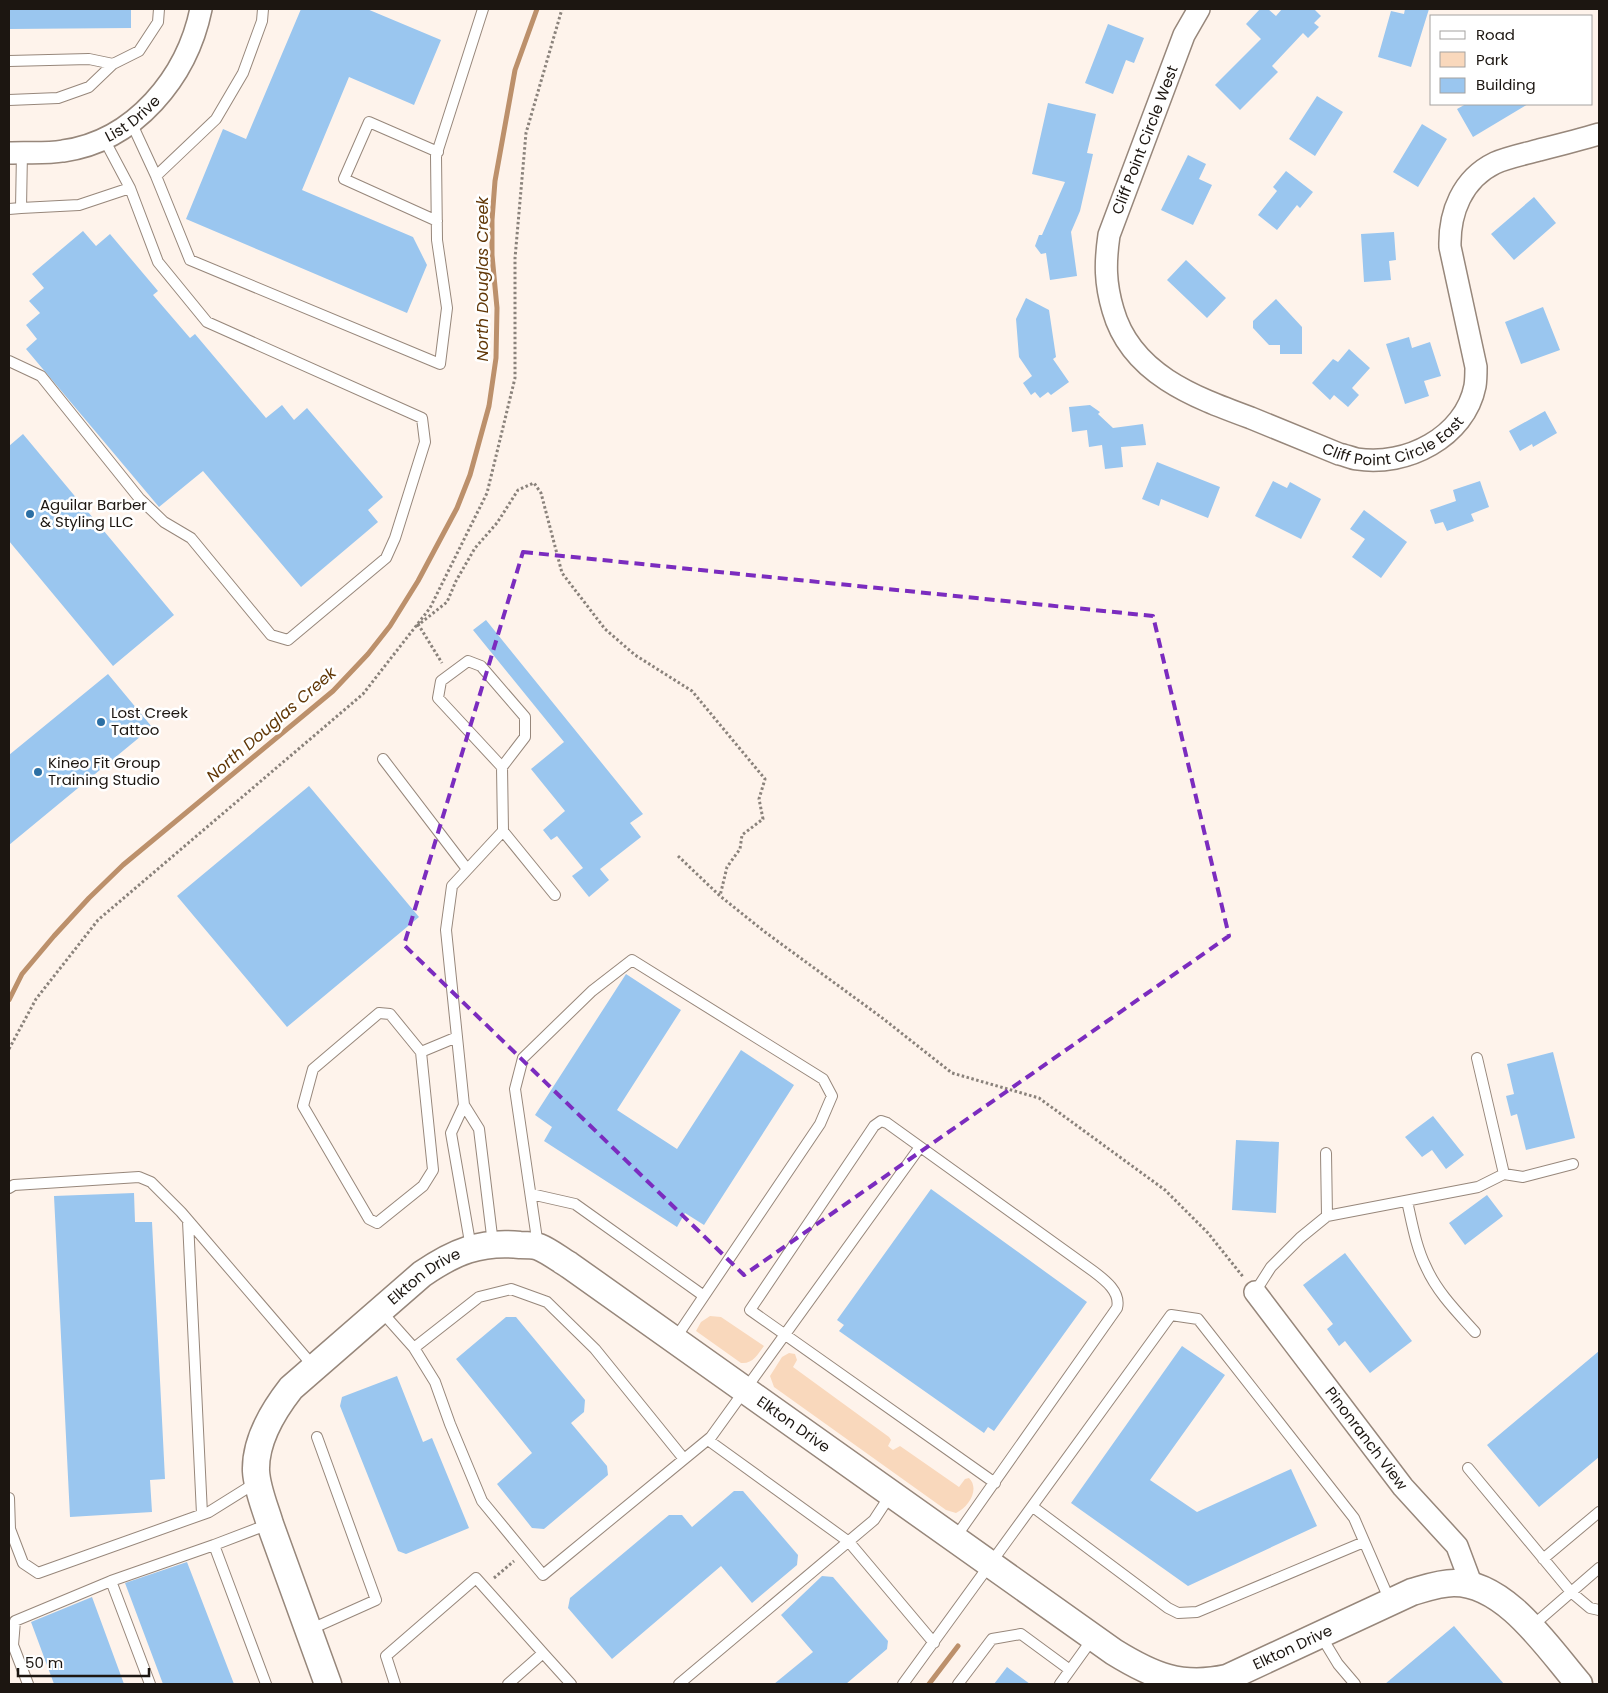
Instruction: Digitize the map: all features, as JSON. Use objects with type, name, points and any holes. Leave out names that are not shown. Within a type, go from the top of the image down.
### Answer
[{"type":"street","name":"List Drive","points":[[16,152],[63,151],[104,138],[140,116],[169,84],[181,65],[191,45],[201,9]]},
{"type":"street","name":"Cliff Point Circle West","points":[[1105,275],[1109,235],[1184,35],[1199,9]]},
{"type":"street","name":"Cliff Point Circle East","points":[[1105,275],[1111,302],[1122,333],[1131,349],[1163,377],[1188,392],[1218,406],[1339,454],[1359,459],[1398,458],[1415,453],[1433,444],[1447,433],[1460,419],[1475,387],[1476,367],[1473,346],[1450,247],[1451,227],[1458,198],[1479,174],[1494,164],[1599,134]]},
{"type":"street","name":"Elkton Drive","points":[[328,1684],[270,1524],[258,1482],[256,1472],[257,1455],[268,1422],[292,1388],[422,1274],[441,1261],[482,1246],[538,1246],[569,1265],[1093,1638],[1152,1673],[1170,1679],[1214,1683],[1412,1592],[1432,1586],[1454,1583],[1488,1591],[1506,1603],[1530,1627],[1579,1684]]},
{"type":"street","name":"Pinonranch View","points":[[1255,1292],[1403,1487],[1457,1546],[1472,1586]]},
{"type":"lane","points":[[9,100],[58,98],[89,87],[113,64],[139,51],[158,22],[159,9]]},
{"type":"lane","points":[[156,176],[216,119],[243,73],[262,21],[263,9]]},
{"type":"lane","points":[[131,122],[156,176],[190,260],[440,364],[447,308],[437,240],[436,156],[483,9]]},
{"type":"lane","points":[[9,61],[89,59],[113,64]]},
{"type":"lane","points":[[437,221],[344,179],[369,122],[438,152]]},
{"type":"lane","points":[[9,361],[41,376],[139,498],[164,522],[191,538],[271,635],[288,640],[386,558],[395,538],[425,442],[422,418],[207,322],[158,262],[130,188],[104,138]]},
{"type":"lane","points":[[16,152],[21,208]]},
{"type":"lane","points":[[9,209],[79,205],[130,188]]},
{"type":"lane","points":[[502,767],[438,698],[441,681],[468,660],[481,666],[525,717],[525,737],[502,767],[503,831],[555,895]]},
{"type":"lane","points":[[383,759],[468,869]]},
{"type":"lane","points":[[482,1246],[479,1129],[464,1105],[446,930],[452,886],[503,831]]},
{"type":"lane","points":[[538,1246],[515,1088],[523,1058],[592,991],[632,960],[823,1079],[832,1096],[820,1124],[674,1340]]},
{"type":"lane","points":[[379,1013],[390,1014],[421,1052],[433,1170],[423,1186],[378,1223],[369,1219],[303,1106],[313,1069],[379,1013]]},
{"type":"lane","points":[[421,1052],[457,1037]]},
{"type":"lane","points":[[1477,1058],[1504,1174]]},
{"type":"lane","points":[[464,1105],[451,1133],[482,1246]]},
{"type":"lane","points":[[955,1539],[995,1483],[1117,1308],[1119,1301],[1115,1292],[1106,1281],[1093,1271],[887,1123],[881,1121],[874,1126],[750,1310],[995,1483]]},
{"type":"lane","points":[[380,1310],[414,1348],[435,1382],[482,1501],[543,1575],[708,1440],[920,1147]]},
{"type":"lane","points":[[1326,1153],[1327,1216]]},
{"type":"lane","points":[[1255,1292],[1271,1267],[1300,1238],[1327,1216],[1478,1187],[1504,1174],[1523,1177],[1572,1164]]},
{"type":"lane","points":[[9,1188],[14,1185],[138,1177],[151,1182],[188,1221],[314,1367]]},
{"type":"lane","points":[[530,1194],[575,1204],[704,1296]]},
{"type":"lane","points":[[1407,1200],[1418,1249],[1426,1267],[1447,1300],[1474,1332]]},
{"type":"lane","points":[[188,1221],[202,1514]]},
{"type":"lane","points":[[414,1348],[479,1297],[511,1289],[547,1302],[596,1349],[684,1459]]},
{"type":"lane","points":[[903,1684],[1171,1315],[1198,1319],[1354,1518],[1391,1602]]},
{"type":"lane","points":[[308,1631],[376,1600],[317,1437]]},
{"type":"lane","points":[[708,1440],[849,1542],[934,1643]]},
{"type":"lane","points":[[1468,1468],[1571,1592],[1590,1608],[1599,1610]]},
{"type":"lane","points":[[9,1498],[10,1530],[23,1563],[38,1573],[209,1512],[258,1482]]},
{"type":"lane","points":[[679,1684],[874,1520],[891,1494]]},
{"type":"lane","points":[[1033,1507],[1151,1596],[1178,1613],[1197,1612],[1364,1542]]},
{"type":"lane","points":[[1543,1559],[1599,1512]]},
{"type":"lane","points":[[28,1684],[13,1645],[15,1621],[111,1581],[270,1524]]},
{"type":"lane","points":[[214,1545],[266,1684]]},
{"type":"lane","points":[[1530,1627],[1599,1568]]},
{"type":"lane","points":[[395,1684],[386,1656],[476,1578],[571,1684]]},
{"type":"lane","points":[[111,1581],[150,1684]]},
{"type":"lane","points":[[958,1684],[992,1640],[1021,1634],[1070,1670]]},
{"type":"lane","points":[[1320,1635],[1338,1664],[1355,1684]]},
{"type":"lane","points":[[1060,1684],[1093,1638]]},
{"type":"lane","points":[[508,1684],[543,1653]]},
{"type":"path","points":[[413,630],[447,602],[456,581],[475,548],[497,523],[518,490],[534,484],[541,493],[562,573],[605,629],[635,655],[692,692],[765,778],[759,799],[763,819],[742,835],[740,849],[728,867],[720,896]]},
{"type":"path","points":[[419,624],[449,675]]},
{"type":"path","points":[[678,856],[720,896],[952,1073],[1039,1098],[1166,1190],[1208,1233],[1255,1292]]},
{"type":"path","points":[[484,1587],[524,1552]]},
{"type":"highlighted area","points":[[523,552],[1153,616],[1229,936],[744,1275],[404,945]]},
{"type":"green space","points":[[710,1316],[721,1317],[764,1346],[752,1360],[741,1363],[696,1331],[701,1322]]},
{"type":"green space","points":[[789,1353],[795,1354],[797,1360],[793,1367],[889,1437],[891,1440],[888,1446],[893,1450],[900,1446],[959,1487],[965,1479],[969,1478],[972,1482],[973,1492],[965,1507],[956,1513],[946,1510],[774,1387],[770,1376],[782,1357]]},
{"type":"building","points":[[9,9],[131,9],[131,28],[9,29]]},
{"type":"building","points":[[301,9],[367,9],[441,40],[414,105],[349,77],[302,190],[413,237],[427,265],[407,313],[186,219],[223,129],[246,139]]},
{"type":"building","points":[[1260,9],[1268,9],[1276,16],[1282,9],[1314,9],[1321,16],[1314,23],[1319,27],[1308,38],[1303,33],[1272,66],[1278,72],[1240,110],[1215,85],[1261,39],[1246,24]]},
{"type":"building","points":[[1405,9],[1429,9],[1411,67],[1378,57],[1391,11],[1404,14]]},
{"type":"building","points":[[1108,24],[1144,38],[1134,63],[1126,60],[1113,94],[1085,83]]},
{"type":"building","points":[[1317,96],[1343,112],[1315,156],[1289,139]]},
{"type":"building","points":[[1048,103],[1096,114],[1087,153],[1093,154],[1080,211],[1071,232],[1077,276],[1050,280],[1046,253],[1041,254],[1035,246],[1039,235],[1042,235],[1065,182],[1032,174]]},
{"type":"building","points":[[1464,105],[1526,105],[1473,137],[1457,109]]},
{"type":"building","points":[[1422,124],[1447,139],[1418,187],[1393,172]]},
{"type":"building","points":[[1188,155],[1206,164],[1199,179],[1212,185],[1193,225],[1161,210]]},
{"type":"building","points":[[1286,171],[1313,192],[1300,208],[1297,205],[1277,230],[1258,215],[1277,191],[1273,187]]},
{"type":"building","points":[[1534,197],[1556,223],[1514,260],[1491,234]]},
{"type":"building","points":[[83,231],[96,246],[110,234],[158,291],[153,295],[190,338],[195,334],[266,418],[282,405],[294,420],[307,408],[383,497],[368,510],[378,522],[301,587],[203,471],[159,507],[26,349],[37,339],[26,325],[40,313],[29,301],[44,288],[32,274]]},
{"type":"building","points":[[1394,232],[1396,260],[1389,261],[1391,280],[1364,282],[1361,234]]},
{"type":"building","points":[[1186,260],[1226,298],[1207,318],[1167,280]]},
{"type":"building","points":[[1026,298],[1049,310],[1056,357],[1053,359],[1069,382],[1051,395],[1048,392],[1040,398],[1035,392],[1031,395],[1023,383],[1032,376],[1019,357],[1016,319]]},
{"type":"building","points":[[1276,299],[1302,327],[1302,354],[1280,354],[1280,345],[1269,345],[1253,328],[1253,321]]},
{"type":"building","points":[[1543,307],[1560,350],[1521,364],[1505,322]]},
{"type":"building","points":[[1409,337],[1412,348],[1430,342],[1441,376],[1424,381],[1429,396],[1405,404],[1386,344]]},
{"type":"building","points":[[1349,349],[1370,368],[1352,388],[1359,395],[1348,407],[1334,395],[1330,400],[1312,383],[1333,359],[1338,362]]},
{"type":"building","points":[[1090,405],[1100,412],[1098,414],[1113,428],[1143,424],[1146,445],[1121,447],[1123,467],[1105,469],[1102,445],[1089,447],[1087,430],[1072,432],[1069,407]]},
{"type":"building","points":[[1545,411],[1557,433],[1533,447],[1532,444],[1520,451],[1509,431]]},
{"type":"building","points":[[23,434],[174,615],[113,666],[9,541],[9,446]]},
{"type":"building","points":[[1157,462],[1220,487],[1208,518],[1161,499],[1159,506],[1142,499]]},
{"type":"building","points":[[1273,481],[1287,488],[1290,482],[1321,499],[1301,539],[1255,516]]},
{"type":"building","points":[[1480,481],[1489,507],[1471,514],[1474,521],[1447,531],[1443,522],[1435,524],[1430,510],[1456,501],[1453,490]]},
{"type":"building","points":[[1364,510],[1407,542],[1381,578],[1352,557],[1365,539],[1350,529]]},
{"type":"building","points":[[486,620],[643,814],[630,823],[641,837],[600,869],[609,880],[589,897],[572,876],[583,868],[557,836],[551,840],[543,830],[565,811],[531,769],[564,742],[473,630]]},
{"type":"building","points":[[108,674],[152,727],[9,845],[9,755]]},
{"type":"building","points":[[309,786],[419,917],[287,1027],[177,896]]},
{"type":"building","points":[[626,974],[681,1010],[617,1110],[677,1149],[741,1050],[794,1085],[704,1225],[685,1213],[677,1227],[544,1141],[552,1127],[535,1115]]},
{"type":"building","points":[[1553,1052],[1575,1138],[1526,1150],[1517,1114],[1511,1116],[1506,1096],[1514,1094],[1507,1064]]},
{"type":"building","points":[[1433,1116],[1464,1155],[1446,1169],[1432,1150],[1422,1157],[1405,1137]]},
{"type":"building","points":[[1236,1140],[1279,1142],[1276,1213],[1232,1210]]},
{"type":"building","points":[[931,1189],[1087,1302],[994,1431],[988,1427],[984,1433],[839,1331],[844,1325],[837,1320]]},
{"type":"building","points":[[134,1193],[135,1222],[152,1222],[165,1479],[150,1480],[152,1512],[70,1517],[54,1196]]},
{"type":"building","points":[[1487,1195],[1503,1216],[1465,1245],[1449,1223]]},
{"type":"building","points":[[1345,1253],[1412,1341],[1370,1373],[1345,1341],[1339,1346],[1327,1329],[1333,1324],[1303,1285]]},
{"type":"building","points":[[506,1317],[516,1317],[585,1400],[584,1412],[571,1423],[607,1466],[608,1475],[544,1529],[532,1528],[497,1484],[532,1453],[456,1359]]},
{"type":"building","points":[[1182,1346],[1225,1375],[1150,1480],[1197,1512],[1291,1469],[1317,1526],[1188,1586],[1071,1503]]},
{"type":"building","points":[[1599,1351],[1599,1457],[1539,1507],[1487,1445]]},
{"type":"building","points":[[397,1376],[423,1442],[432,1438],[469,1528],[406,1554],[398,1551],[340,1406],[342,1397]]},
{"type":"building","points":[[734,1491],[743,1491],[798,1555],[797,1565],[752,1603],[721,1566],[612,1659],[568,1608],[570,1598],[669,1515],[682,1515],[692,1527]]},
{"type":"building","points":[[187,1562],[234,1684],[163,1684],[125,1583]]},
{"type":"building","points":[[822,1576],[833,1577],[888,1641],[887,1649],[846,1684],[774,1684],[813,1652],[781,1615]]},
{"type":"building","points":[[92,1597],[124,1684],[54,1684],[31,1622]]},
{"type":"building","points":[[1454,1626],[1504,1684],[1385,1684]]},
{"type":"building","points":[[1007,1667],[1030,1684],[994,1684]]},
{"type":"waterway","name":"North Douglas Creek","points":[[9,1000],[22,974],[54,936],[123,865],[333,691],[368,654],[390,626],[418,581],[457,508],[470,475],[489,406],[496,358],[497,308],[492,255],[495,181],[515,70],[537,9]]},
{"type":"waterway","points":[[929,1684],[958,1646]]},
{"type":"place","name":"Aguilar Barber & Styling LLC","points":[[30,514]]},
{"type":"place","name":"Lost Creek Tattoo","points":[[101,722]]},
{"type":"place","name":"Kineo Fit Group Training Studio","points":[[38,772]]}]
